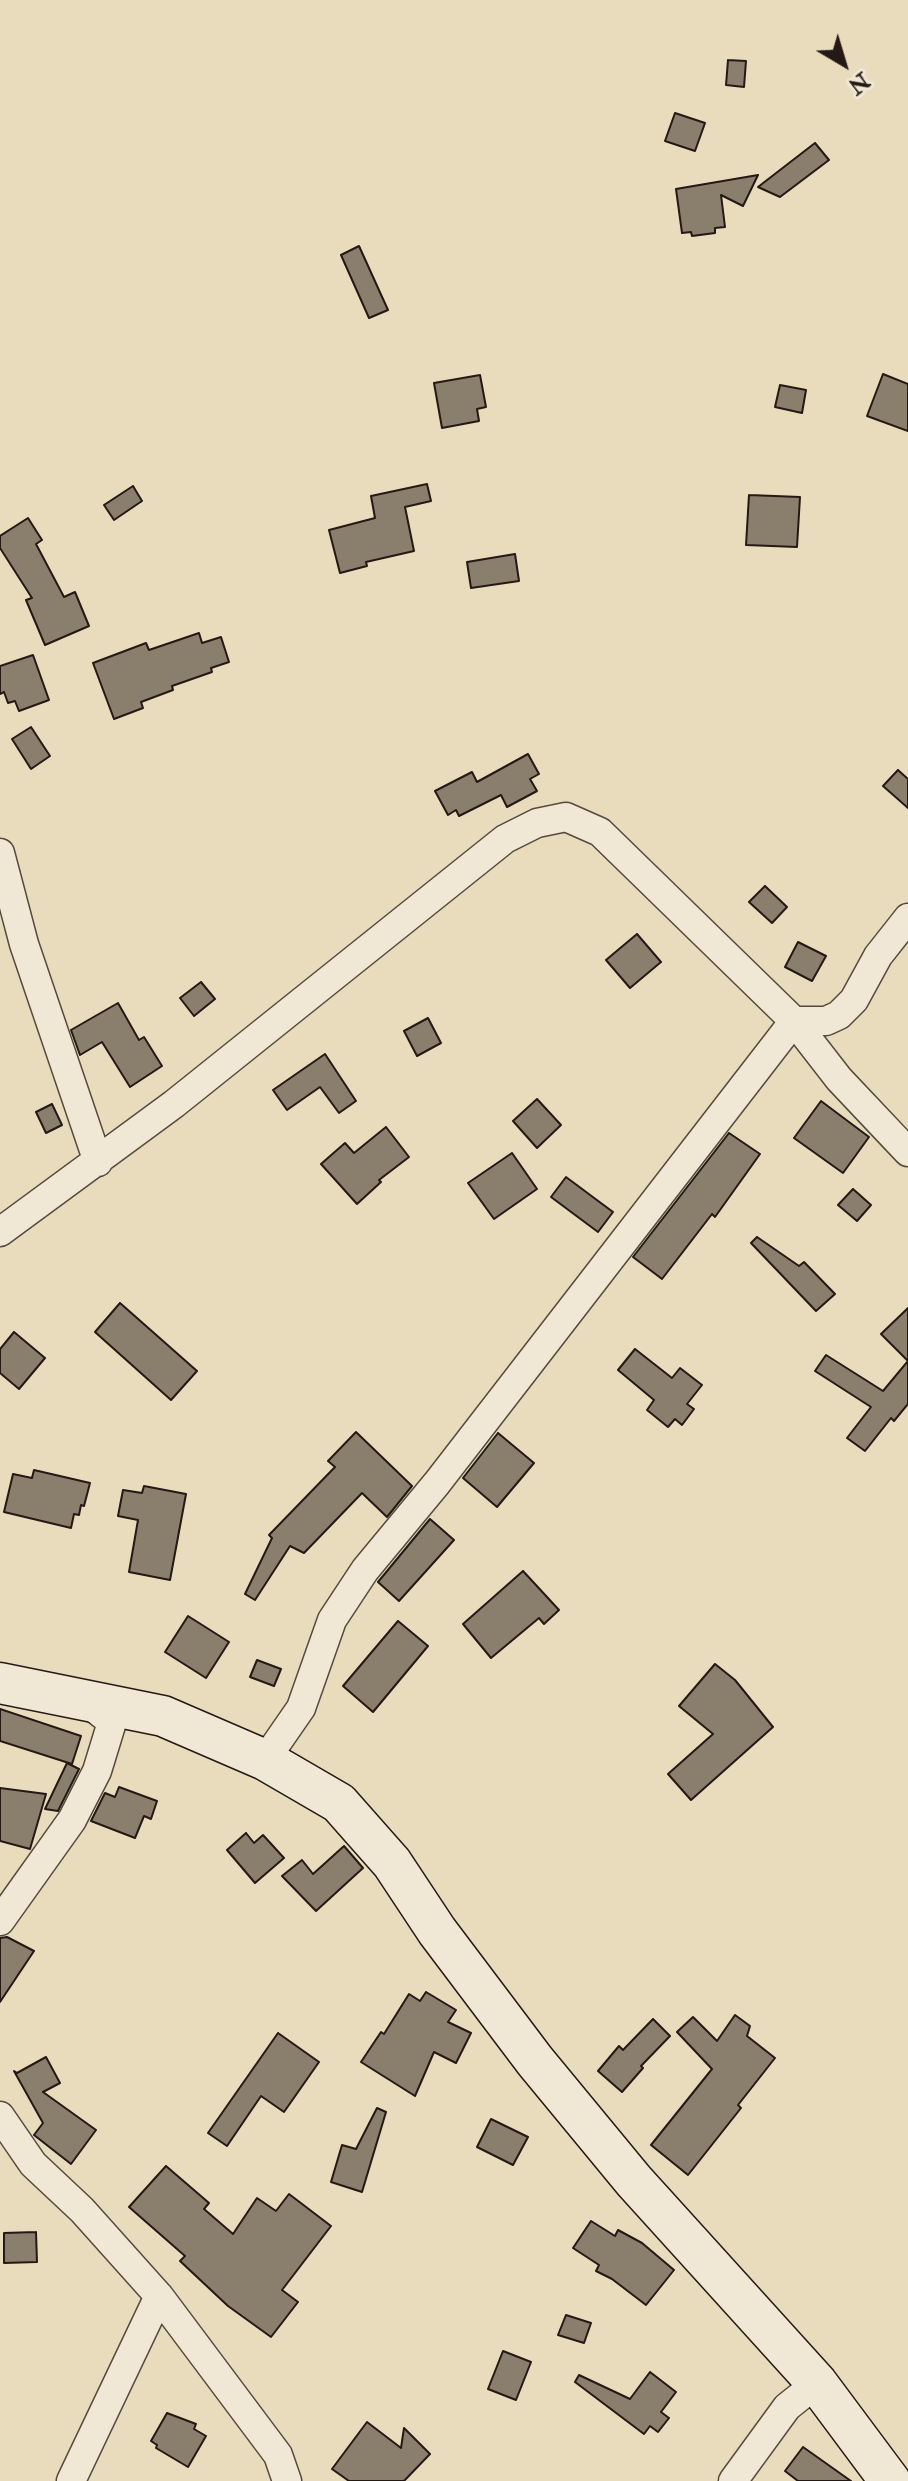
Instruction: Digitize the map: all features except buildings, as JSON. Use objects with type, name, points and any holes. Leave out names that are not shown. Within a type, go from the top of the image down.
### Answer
[{"type":"street","points":[[0,1232],[98,1162],[505,839],[537,823],[566,817],[600,832],[794,1021],[839,1079],[908,1152]]},
{"type":"street","points":[[0,853],[24,944],[98,1162]]},
{"type":"street","points":[[794,1021],[826,1021],[839,1015],[854,1000],[878,956],[908,918]]},
{"type":"street","points":[[265,1760],[301,1708],[332,1620],[365,1570],[437,1483],[794,1021]]},
{"type":"street","points":[[0,1683],[163,1716],[265,1760],[339,1803],[392,1863],[437,1931],[535,2061],[634,2181],[817,2383],[890,2481]]},
{"type":"street","points":[[0,1921],[72,1820],[97,1771],[112,1722],[82,1698]]},
{"type":"street","points":[[0,2116],[33,2164],[82,2210],[159,2296],[278,2455],[287,2481]]},
{"type":"street","points":[[71,2481],[159,2296]]},
{"type":"street","points":[[733,2481],[787,2407],[817,2383]]}]
